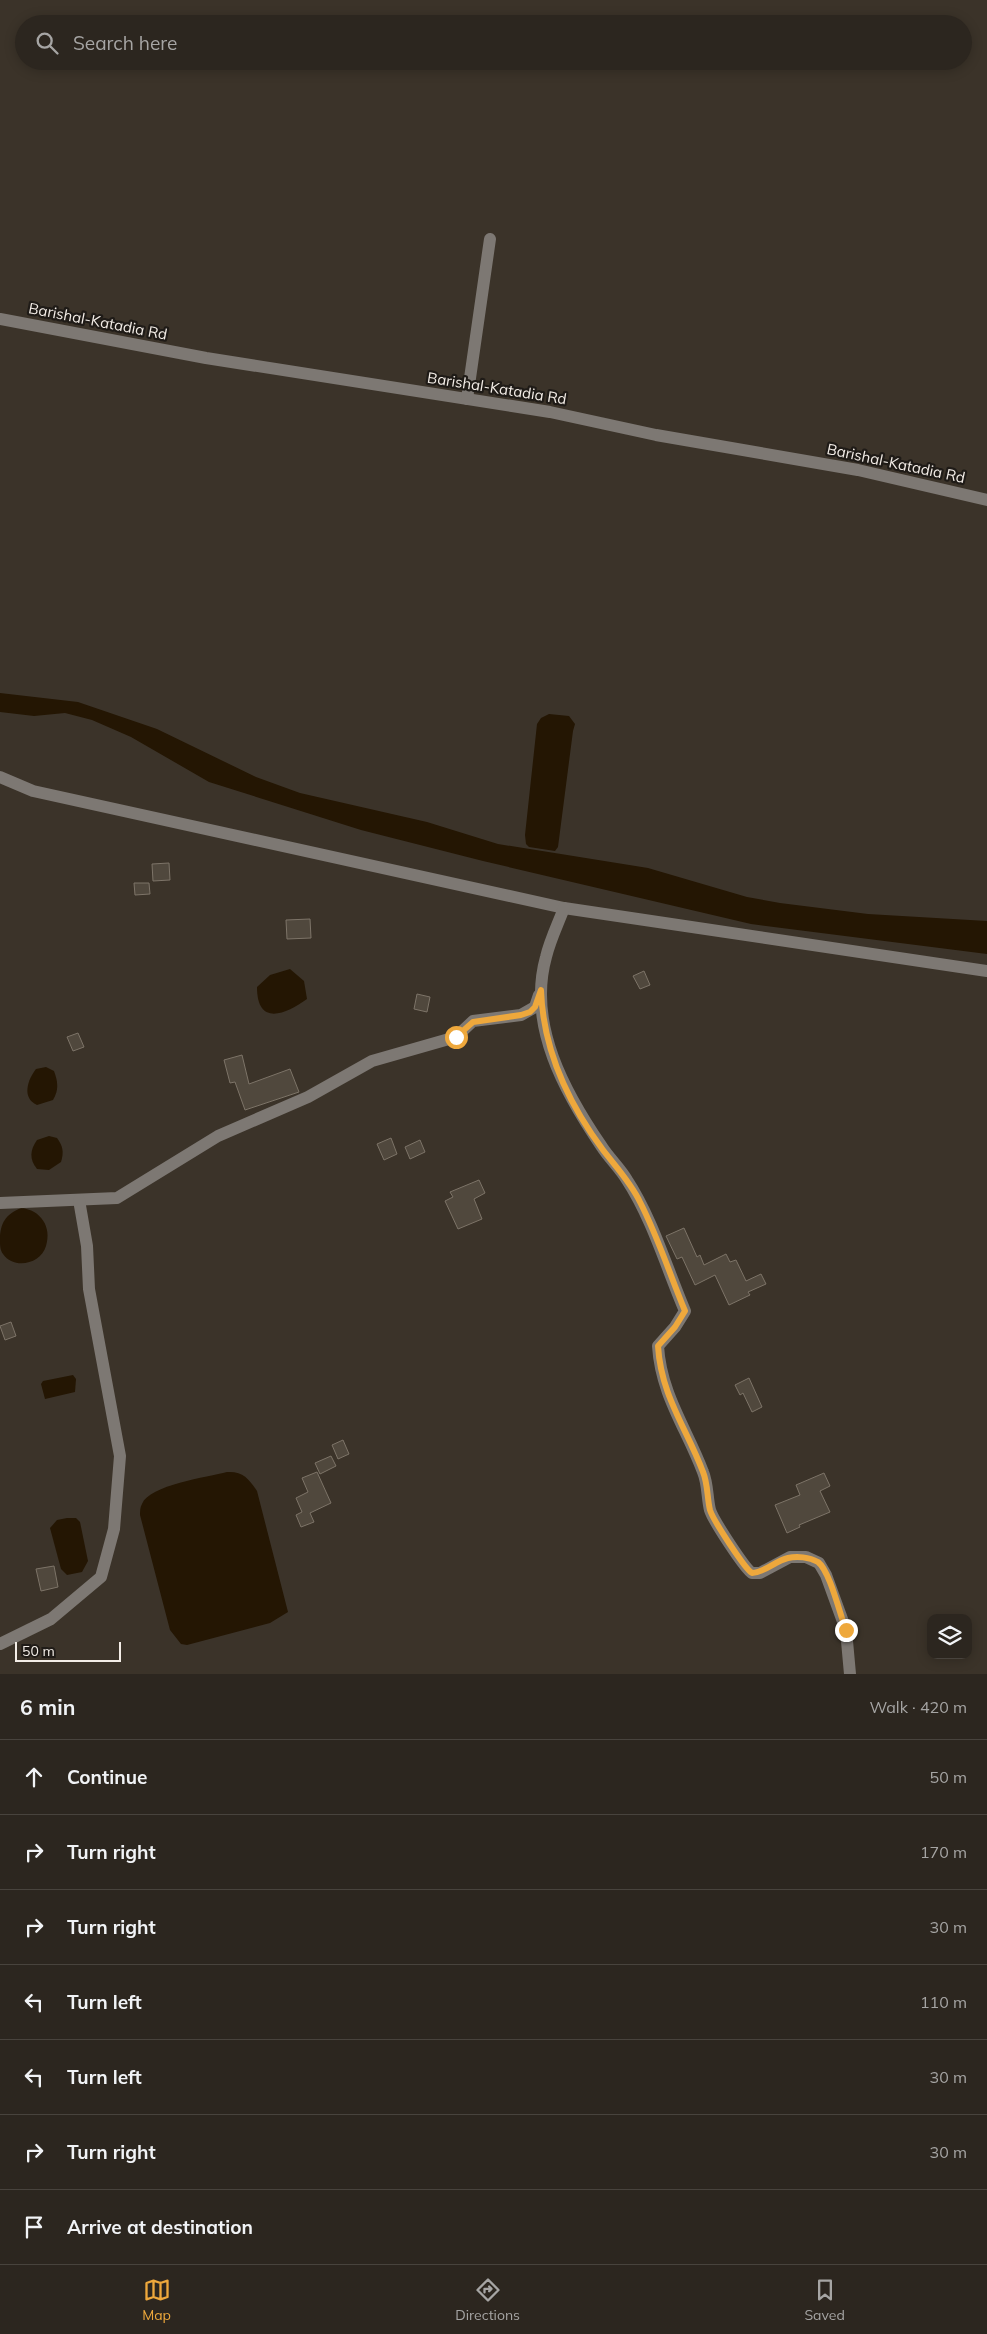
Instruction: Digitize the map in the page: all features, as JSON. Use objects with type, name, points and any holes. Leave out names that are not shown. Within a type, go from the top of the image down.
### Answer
[{"type":"street","points":[[467,399],[490,238]]},
{"type":"street","name":"Barishal-Katadia Rd","points":[[0,319],[206,358],[550,412],[656,435],[858,470],[987,500]]},
{"type":"street","points":[[0,777],[34,791],[564,908],[987,971]]},
{"type":"street","points":[[564,908],[545,958],[541,990],[542,1012],[552,1058],[565,1087],[585,1122],[603,1149],[627,1179],[641,1203],[685,1311],[675,1327],[658,1346],[658,1359],[673,1410],[704,1473],[711,1511],[722,1531],[735,1548],[742,1564],[752,1573],[760,1573],[790,1557],[806,1557],[819,1563],[826,1575],[846,1630],[850,1674]]},
{"type":"street","points":[[0,1203],[117,1198],[218,1136],[308,1097],[372,1061],[456,1037],[473,1022],[530,1012],[535,1007],[541,990]]},
{"type":"street","points":[[0,1644],[51,1619],[101,1578],[114,1529],[120,1456],[89,1288],[87,1246],[79,1200]]},
{"type":"shaded area","points":[[0,693],[78,702],[157,729],[256,777],[300,793],[427,822],[498,844],[648,868],[747,897],[780,903],[868,914],[987,921],[987,954],[751,924],[483,861],[361,830],[209,782],[131,737],[92,720],[65,713],[34,716],[0,712]]},
{"type":"shaded area","points":[[549,714],[569,716],[575,724],[558,847],[555,851],[529,847],[526,844],[525,835],[537,724],[541,718]]},
{"type":"shaded area","points":[[290,969],[304,981],[307,999],[282,1012],[274,1014],[267,1012],[262,1008],[258,1000],[257,987],[270,975]]},
{"type":"shaded area","points":[[46,1067],[54,1071],[57,1089],[53,1100],[37,1105],[29,1098],[29,1083],[36,1069]]},
{"type":"shaded area","points":[[49,1136],[57,1138],[61,1144],[63,1152],[61,1162],[49,1170],[37,1169],[31,1154],[33,1147],[37,1140]]},
{"type":"shaded area","points":[[21,1208],[28,1209],[39,1216],[46,1226],[47,1232],[46,1246],[43,1252],[39,1257],[27,1263],[14,1262],[8,1259],[3,1254],[0,1240],[1,1229],[5,1220],[11,1213]]},
{"type":"shaded area","points":[[73,1375],[76,1379],[75,1392],[45,1399],[41,1384],[43,1381]]},
{"type":"shaded area","points":[[227,1472],[241,1474],[257,1491],[288,1612],[270,1623],[187,1645],[181,1644],[170,1630],[140,1515],[141,1507],[147,1497],[167,1487]]},
{"type":"shaded area","points":[[76,1518],[80,1522],[88,1561],[82,1572],[67,1575],[61,1569],[50,1528],[57,1520]]},
{"type":"building","points":[[169,863],[170,880],[153,881],[152,864]]},
{"type":"building","points":[[134,883],[149,883],[150,894],[135,895]]},
{"type":"building","points":[[310,919],[311,938],[287,939],[286,920]]},
{"type":"building","points":[[644,971],[650,985],[640,989],[633,976]]},
{"type":"building","points":[[417,994],[430,997],[427,1012],[414,1009]]},
{"type":"building","points":[[78,1033],[84,1047],[73,1051],[67,1037]]},
{"type":"building","points":[[242,1055],[249,1084],[290,1069],[299,1092],[245,1110],[235,1082],[230,1083],[224,1060]]},
{"type":"building","points":[[391,1138],[397,1154],[384,1160],[377,1144]]},
{"type":"building","points":[[420,1140],[425,1152],[410,1159],[405,1147]]},
{"type":"building","points":[[479,1180],[485,1193],[474,1199],[482,1219],[458,1229],[445,1201],[453,1197],[450,1192]]},
{"type":"building","points":[[684,1228],[697,1257],[700,1255],[704,1265],[726,1254],[730,1262],[736,1260],[746,1281],[761,1274],[766,1284],[748,1292],[750,1295],[729,1305],[715,1275],[695,1285],[682,1257],[677,1259],[666,1236]]},
{"type":"building","points":[[11,1322],[16,1336],[5,1340],[0,1326]]},
{"type":"building","points":[[749,1378],[762,1407],[752,1412],[743,1393],[740,1395],[735,1385]]},
{"type":"building","points":[[343,1440],[349,1454],[338,1459],[332,1445]]},
{"type":"building","points":[[331,1456],[336,1466],[320,1474],[315,1463]]},
{"type":"building","points":[[317,1472],[331,1503],[310,1513],[314,1522],[301,1527],[296,1515],[302,1512],[296,1498],[308,1492],[302,1478]]},
{"type":"building","points":[[824,1473],[830,1486],[820,1491],[830,1512],[799,1525],[800,1527],[787,1533],[775,1505],[800,1495],[796,1485]]},
{"type":"building","points":[[54,1566],[58,1587],[41,1591],[36,1569]]},
{"type":"route","points":[[456,1037],[462,1034],[473,1022],[530,1012],[535,1007],[541,990],[542,1012],[552,1058],[565,1087],[603,1149],[627,1179],[641,1203],[685,1311],[675,1327],[663,1338],[658,1346],[658,1359],[673,1410],[704,1473],[711,1511],[722,1531],[735,1548],[742,1564],[752,1573],[760,1573],[782,1559],[790,1557],[806,1557],[819,1563],[826,1575],[846,1630]]}]
